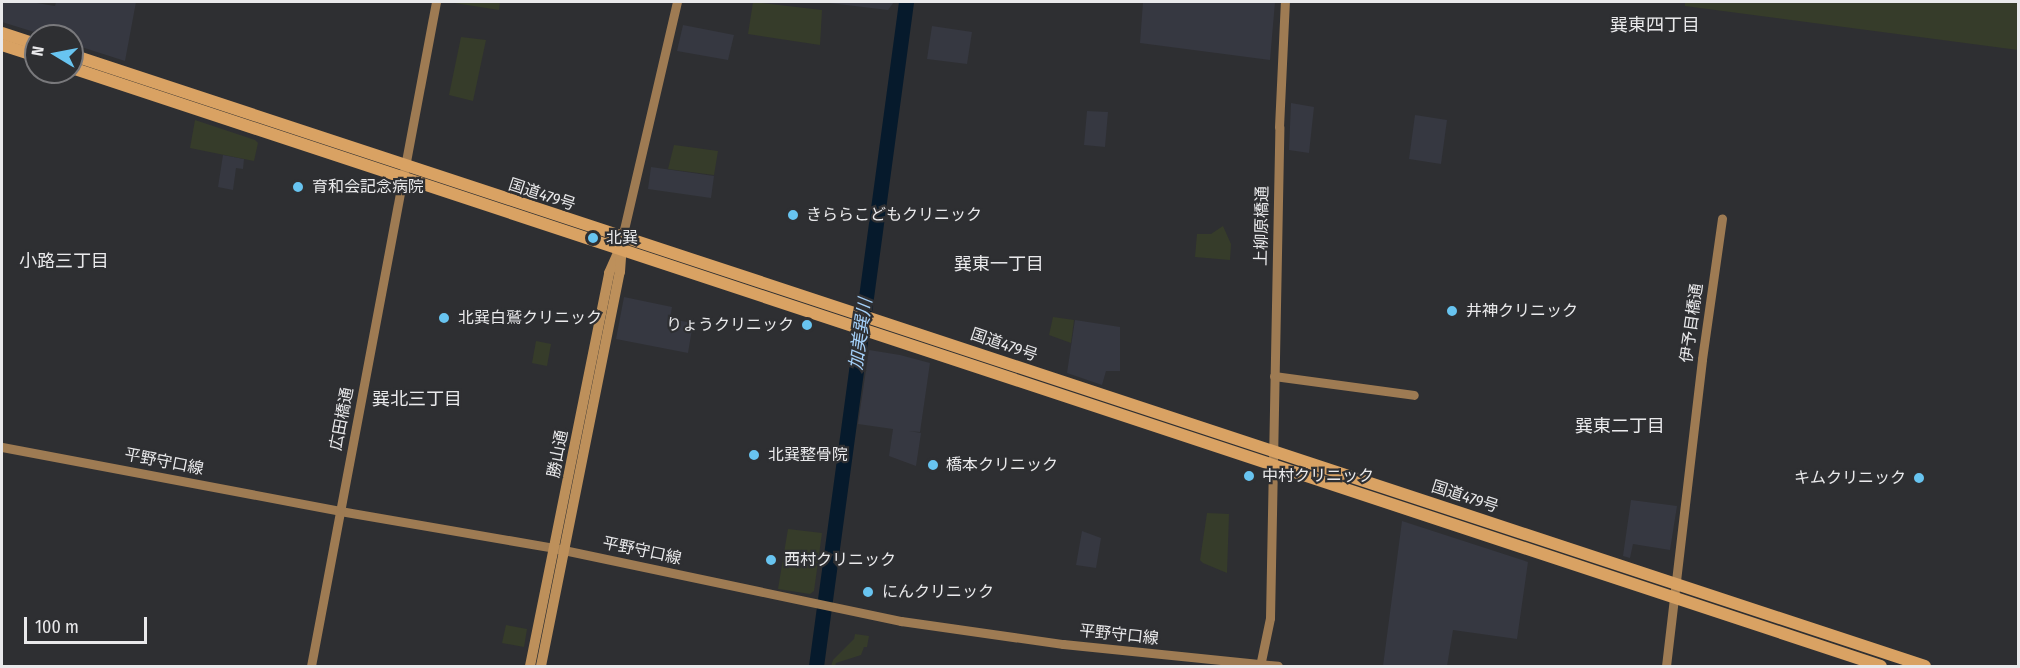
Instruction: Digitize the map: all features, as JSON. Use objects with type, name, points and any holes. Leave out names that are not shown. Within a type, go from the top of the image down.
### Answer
[{"type":"highway","points":[[2,33],[24,40]]},
{"type":"highway","points":[[2,45],[24,52]]},
{"type":"highway","name":"国道479号","points":[[84,60],[405,164],[621,243]]},
{"type":"highway","name":"国道479号","points":[[84,72],[403,178],[621,243],[862,322],[1272,458],[1675,598],[1881,666]]},
{"type":"highway","name":"国道479号","points":[[1272,458],[1925,666]]},
{"type":"main road","name":"勝山通","points":[[531,666],[620,272],[621,243]]},
{"type":"main road","name":"勝山通","points":[[541,666],[559,549]]},
{"type":"street","name":"広田橋通","points":[[311,666],[436,2]]},
{"type":"street","name":"勝山通","points":[[621,243],[676,2]]},
{"type":"street","name":"上柳原橋通","points":[[1260,665],[1270,618],[1279,127],[1285,2]]},
{"type":"street","name":"伊予目橋通","points":[[1675,598],[1693,433],[1722,218]]},
{"type":"street","points":[[1274,376],[1414,395]]},
{"type":"street","name":"平野守口線","points":[[2,447],[340,511],[559,549],[901,621],[973,632],[1278,666]]},
{"type":"street","points":[[1666,666],[1675,598]]},
{"type":"shaded area","points":[[2,2],[31,2],[55,6],[56,2],[136,2],[125,61],[84,48],[84,24],[24,24],[24,29],[2,22]]},
{"type":"shaded area","points":[[821,2],[894,2],[888,10]]},
{"type":"shaded area","points":[[1143,2],[1275,2],[1270,60],[1140,43]]},
{"type":"shaded area","points":[[683,25],[734,35],[728,60],[677,51]]},
{"type":"shaded area","points":[[932,26],[972,32],[967,64],[927,59]]},
{"type":"shaded area","points":[[1291,103],[1314,107],[1309,153],[1289,150]]},
{"type":"shaded area","points":[[1087,111],[1108,112],[1105,147],[1084,145]]},
{"type":"shaded area","points":[[1415,115],[1447,120],[1441,164],[1409,159]]},
{"type":"shaded area","points":[[223,155],[244,159],[243,169],[236,168],[233,190],[218,187]]},
{"type":"shaded area","points":[[651,167],[714,176],[711,198],[648,189]]},
{"type":"shaded area","points":[[624,297],[672,307],[670,319],[693,323],[688,353],[616,339]]},
{"type":"shaded area","points":[[1075,320],[1120,327],[1120,371],[1106,371],[1102,385],[1067,373]]},
{"type":"shaded area","points":[[869,350],[930,363],[920,432],[909,431],[921,433],[916,466],[889,456],[893,429],[858,424]]},
{"type":"shaded area","points":[[1631,500],[1677,506],[1670,550],[1633,544],[1630,558],[1623,556]]},
{"type":"shaded area","points":[[1402,521],[1528,562],[1517,639],[1453,630],[1447,666],[1383,666]]},
{"type":"shaded area","points":[[1082,531],[1101,538],[1096,568],[1076,565]]},
{"type":"green space","points":[[448,2],[500,2],[499,10]]},
{"type":"green space","points":[[753,2],[822,10],[820,45],[748,34]]},
{"type":"green space","points":[[1685,2],[2018,2],[2018,50],[1685,6]]},
{"type":"green space","points":[[461,37],[486,40],[473,101],[449,95]]},
{"type":"green space","points":[[195,120],[255,140],[258,143],[254,161],[190,148]]},
{"type":"green space","points":[[674,145],[718,151],[714,175],[668,169]]},
{"type":"green space","points":[[1223,226],[1231,244],[1230,260],[1195,257],[1197,234],[1211,234]]},
{"type":"green space","points":[[1053,317],[1074,320],[1071,343],[1049,335]]},
{"type":"green space","points":[[536,341],[551,344],[547,366],[532,363]]},
{"type":"green space","points":[[1207,513],[1229,514],[1227,573],[1200,560]]},
{"type":"green space","points":[[788,529],[822,533],[814,591],[810,594],[778,589]]},
{"type":"green space","points":[[506,625],[527,629],[524,647],[502,643]]},
{"type":"green space","points":[[855,634],[869,636],[867,647],[864,647],[861,655],[831,666],[833,660],[854,639]]},
{"type":"waterway","name":"加美巽川","points":[[816,666],[906,2]]},
{"type":"place","name":"育和会記念病院","points":[[298,187]]},
{"type":"place","name":"きららこどもクリニック","points":[[793,215]]},
{"type":"place","name":"北巽","points":[[593,238]]},
{"type":"place","name":"井神クリニック","points":[[1452,311]]},
{"type":"place","name":"北巽白鷲クリニック","points":[[444,318]]},
{"type":"place","name":"りょうクリニック","points":[[807,325]]},
{"type":"place","name":"北巽整骨院","points":[[754,455]]},
{"type":"place","name":"橋本クリニック","points":[[933,465]]},
{"type":"place","name":"中村クリニック","points":[[1249,476]]},
{"type":"place","name":"キムクリニック","points":[[1919,478]]},
{"type":"place","name":"西村クリニック","points":[[771,560]]},
{"type":"place","name":"にんクリニック","points":[[868,592]]},
{"type":"district","name":"巽東四丁目","points":[[1655,25]]},
{"type":"district","name":"小路三丁目","points":[[64,261]]},
{"type":"district","name":"巽東一丁目","points":[[999,264]]},
{"type":"district","name":"巽北三丁目","points":[[417,399]]},
{"type":"district","name":"巽東二丁目","points":[[1620,426]]}]
